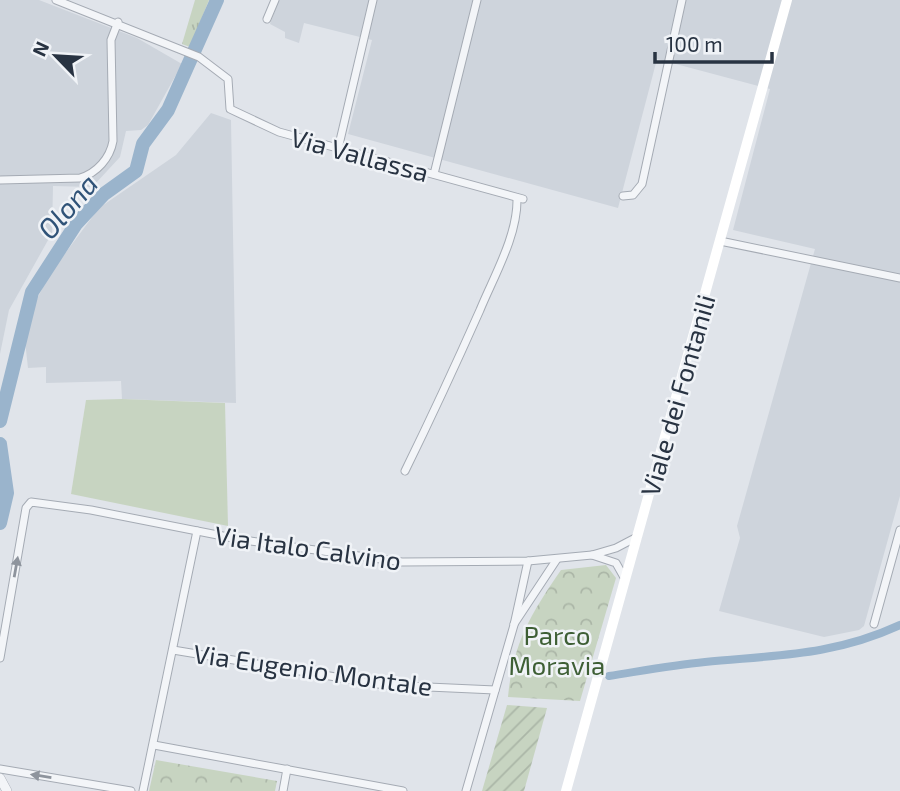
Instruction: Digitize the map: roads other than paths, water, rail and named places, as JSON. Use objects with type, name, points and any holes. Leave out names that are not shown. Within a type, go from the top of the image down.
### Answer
[{"type":"main road","name":"Viale dei Fontanili","points":[[566,791],[787,0]]},
{"type":"street","points":[[0,180],[80,178],[92,174],[108,155],[113,141],[111,40],[118,22],[55,0]]},
{"type":"street","points":[[267,19],[275,0]]},
{"type":"street","points":[[338,149],[373,0]]},
{"type":"street","points":[[434,174],[477,0]]},
{"type":"street","points":[[623,196],[634,195],[642,184],[682,0]]},
{"type":"street","name":"Via Vallassa","points":[[118,22],[199,57],[228,79],[229,106],[233,111],[279,132],[520,198],[500,263],[453,374],[405,471]]},
{"type":"street","points":[[720,241],[900,278]]},
{"type":"street","name":"Via Italo Calvino","points":[[0,658],[29,503],[34,501],[197,531],[401,562],[557,559],[592,555],[616,548],[637,536]]},
{"type":"street","points":[[874,624],[900,530]]},
{"type":"street","points":[[143,791],[197,531]]},
{"type":"street","points":[[592,555],[616,563],[625,580]]},
{"type":"street","points":[[514,625],[557,559]]},
{"type":"street","points":[[466,791],[514,625],[528,561]]},
{"type":"street","name":"Via Eugenio Montale","points":[[173,650],[384,685],[495,690]]},
{"type":"street","points":[[153,745],[403,791]]},
{"type":"street","points":[[283,791],[287,769]]},
{"type":"street","points":[[6,791],[0,771],[131,791]]},
{"type":"street","points":[[0,789],[6,791]]},
{"type":"waterway","name":"Olona","points":[[0,421],[32,292],[76,224],[104,194],[136,171],[143,144],[168,110],[217,0]]},
{"type":"waterway","name":"Olona","points":[[0,444],[7,493],[0,523]]},
{"type":"waterway","points":[[609,676],[828,648],[851,643],[900,625]]},
{"type":"park label","name":"Parco Moravia","points":[[557,649]]}]
